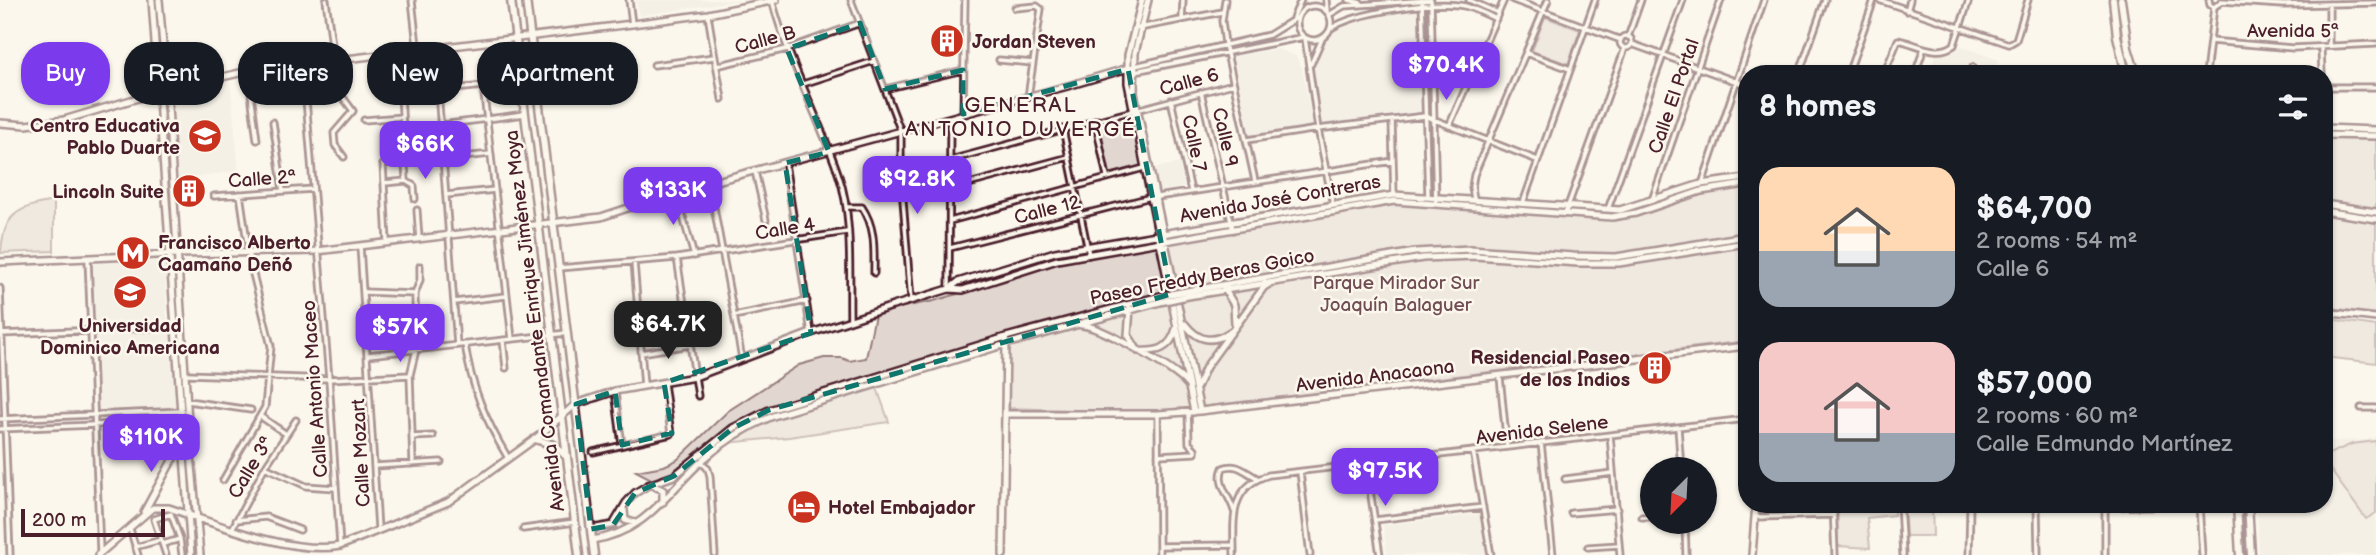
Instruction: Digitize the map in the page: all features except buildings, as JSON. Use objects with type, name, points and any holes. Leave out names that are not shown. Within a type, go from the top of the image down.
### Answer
[{"type":"main road","points":[[152,0],[155,42]]},
{"type":"main road","points":[[159,0],[163,42]]},
{"type":"main road","name":"Avenida Comandante Enrique Jiménez Moya","points":[[511,0],[579,555]]},
{"type":"main road","name":"Avenida Comandante Enrique Jiménez Moya","points":[[526,0],[594,555]]},
{"type":"main road","points":[[463,44],[708,14],[773,0]]},
{"type":"main road","points":[[1138,29],[1142,0]]},
{"type":"main road","points":[[1148,0],[1128,55],[1132,69],[1135,110],[1194,391],[1194,412]]},
{"type":"main road","points":[[2113,0],[2124,65]]},
{"type":"main road","points":[[2121,0],[2133,65]]},
{"type":"main road","points":[[0,262],[317,251],[601,217],[676,192],[1132,69]]},
{"type":"main road","points":[[0,123],[26,125],[64,120],[124,102]]},
{"type":"main road","points":[[159,105],[191,555]]},
{"type":"main road","points":[[168,105],[188,421],[200,555]]},
{"type":"main road","points":[[2333,128],[2376,130]]},
{"type":"main road","points":[[2333,135],[2376,136]]},
{"type":"main road","name":"Avenida José Contreras","points":[[1232,226],[1394,195],[1566,211],[1619,210],[1701,184],[1738,179]]},
{"type":"main road","name":"Avenida José Contreras","points":[[1436,201],[1474,201],[1604,217],[1625,216],[1701,191],[1738,185]]},
{"type":"main road","name":"Avenida José Contreras","points":[[142,517],[158,508],[169,508],[298,549],[326,550],[378,532],[448,502],[535,439],[576,404],[614,391],[695,377],[811,333],[1055,252],[1394,201],[1428,200]]},
{"type":"main road","points":[[2333,205],[2376,212]]},
{"type":"main road","points":[[2333,212],[2376,219]]},
{"type":"main road","name":"Paseo Freddy Beras Goico","points":[[1223,288],[1415,252],[1470,248],[1616,257],[1738,237]]},
{"type":"main road","name":"Avenida José Contreras","points":[[949,289],[963,290],[1056,261],[1162,238]]},
{"type":"main road","name":"Paseo Freddy Beras Goico","points":[[591,529],[612,525],[635,493],[682,471],[718,439],[748,419],[769,410],[1130,306],[1188,293],[1423,258],[1475,256],[1619,263],[1738,244]]},
{"type":"main road","points":[[1194,391],[1201,373],[1264,287],[1274,281]]},
{"type":"main road","points":[[1223,288],[1234,305],[1235,328]]},
{"type":"main road","points":[[1130,306],[1128,335],[1138,351]]},
{"type":"main road","name":"Paseo Freddy Beras Goico","points":[[1006,341],[1071,325],[1130,306]]},
{"type":"main road","points":[[2333,313],[2376,318]]},
{"type":"main road","points":[[1180,323],[1193,334],[1208,340],[1220,338],[1235,328]]},
{"type":"main road","points":[[1138,351],[1164,349],[1174,338],[1180,323]]},
{"type":"main road","points":[[1071,325],[1090,325],[1181,377],[1194,391]]},
{"type":"main road","points":[[1003,555],[1006,341]]},
{"type":"main road","name":"Avenida Anacaona","points":[[1005,414],[1194,412],[1738,347]]},
{"type":"main road","name":"Paseo Freddy Beras Goico","points":[[592,540],[602,539],[643,521],[701,461],[723,442],[750,425],[895,375]]},
{"type":"main road","points":[[535,439],[554,445],[567,458]]},
{"type":"main road","points":[[103,553],[142,517],[183,441]]},
{"type":"main road","points":[[648,485],[661,488],[664,493],[663,502]]},
{"type":"main road","points":[[626,503],[623,514],[625,520],[631,523],[643,521]]},
{"type":"main road","points":[[1752,555],[1755,513]]},
{"type":"main road","points":[[2237,513],[2240,553],[2251,553],[2249,513]]},
{"type":"main road","points":[[2239,539],[2250,539]]},
{"type":"street","points":[[326,0],[334,42]]},
{"type":"street","points":[[412,0],[417,42]]},
{"type":"street","points":[[629,0],[632,24]]},
{"type":"street","points":[[773,0],[788,49],[840,177],[846,207],[850,320]]},
{"type":"street","points":[[851,0],[901,132],[901,175],[912,301]]},
{"type":"street","points":[[963,114],[965,0]]},
{"type":"street","points":[[1182,20],[1183,0]]},
{"type":"street","points":[[1224,0],[1222,12],[1226,51],[1255,181]]},
{"type":"street","points":[[1301,0],[1297,27],[1304,38],[1310,66],[1318,129],[1333,205]]},
{"type":"street","points":[[1290,23],[1301,0]]},
{"type":"street","points":[[1326,0],[1330,29]]},
{"type":"street","points":[[1349,0],[1370,4]]},
{"type":"street","points":[[1422,0],[1428,200]]},
{"type":"street","points":[[1328,13],[1344,6],[1385,1],[1430,0],[1436,201]]},
{"type":"street","points":[[1469,0],[1498,13]]},
{"type":"street","points":[[1449,126],[1504,0]]},
{"type":"street","points":[[1513,0],[1621,40],[1628,37],[1641,0]]},
{"type":"street","points":[[1474,201],[1472,181],[1548,0]]},
{"type":"street","points":[[1522,205],[1595,0]]},
{"type":"street","points":[[1604,217],[1683,0]]},
{"type":"street","name":"Calle El Portal","points":[[1651,201],[1721,0]]},
{"type":"street","points":[[1742,65],[1764,0]]},
{"type":"street","points":[[1802,65],[1825,0]]},
{"type":"street","points":[[1851,65],[1876,0],[2012,44],[2016,40],[2028,0]]},
{"type":"street","points":[[1907,11],[1910,0]]},
{"type":"street","points":[[1888,65],[1898,40],[1936,50],[1954,46],[1969,0]]},
{"type":"street","points":[[2209,0],[2214,7]]},
{"type":"street","points":[[2214,7],[2220,5],[2221,1],[2266,5],[2376,3]]},
{"type":"street","points":[[2329,4],[2329,45]]},
{"type":"street","points":[[1015,8],[1038,6],[1041,9],[1028,97]]},
{"type":"street","points":[[1132,69],[1269,35],[1313,6],[1328,13]]},
{"type":"street","points":[[1310,66],[1316,49],[1330,29],[1375,12],[1422,6],[1464,6],[1496,19]]},
{"type":"street","points":[[2207,65],[2214,7]]},
{"type":"street","points":[[1138,29],[1222,12]]},
{"type":"street","points":[[708,14],[722,99]]},
{"type":"street","name":"Calle B","points":[[716,66],[788,49],[860,23]]},
{"type":"street","points":[[1132,69],[1304,38],[1316,40],[1325,37]]},
{"type":"street","points":[[1628,37],[1632,44],[1737,81]]},
{"type":"street","points":[[1621,40],[1621,46],[1625,48]]},
{"type":"street","name":"Avenida 5ª","points":[[2210,41],[2274,47],[2376,44]]},
{"type":"street","points":[[1566,211],[1625,48],[1632,44]]},
{"type":"street","points":[[2321,47],[2322,65]]},
{"type":"street","points":[[1918,65],[1924,48]]},
{"type":"street","points":[[1526,52],[1570,69]]},
{"type":"street","points":[[654,65],[715,57]]},
{"type":"street","points":[[999,60],[1032,63]]},
{"type":"street","points":[[803,84],[874,61]]},
{"type":"street","points":[[885,89],[963,70]]},
{"type":"street","points":[[1701,191],[1701,184],[1738,78]]},
{"type":"street","name":"Calle 6","points":[[950,160],[1233,84]]},
{"type":"street","points":[[463,88],[482,86],[512,339]]},
{"type":"street","points":[[2333,87],[2376,87]]},
{"type":"street","name":"Calle 9","points":[[1201,92],[1232,226]]},
{"type":"street","name":"Calle 7","points":[[1171,100],[1191,191]]},
{"type":"street","points":[[252,105],[257,140]]},
{"type":"street","name":"Calle Antonio Maceo","points":[[306,105],[340,546]]},
{"type":"street","points":[[344,157],[335,145],[334,133],[353,111],[349,105]]},
{"type":"street","points":[[401,105],[406,181]]},
{"type":"street","points":[[439,105],[457,345]]},
{"type":"street","points":[[441,125],[525,114]]},
{"type":"street","points":[[364,121],[402,117]]},
{"type":"street","points":[[949,289],[950,117]]},
{"type":"street","points":[[1247,140],[1425,117],[1434,118],[1538,160]]},
{"type":"street","points":[[1095,120],[1107,177]]},
{"type":"street","points":[[1392,121],[1394,195]]},
{"type":"street","points":[[273,122],[283,191]]},
{"type":"street","points":[[1063,129],[1089,255]]},
{"type":"street","points":[[444,159],[491,154]]},
{"type":"street","points":[[950,189],[1069,158]]},
{"type":"street","name":"Calle 12","points":[[950,248],[1154,197],[1393,161]]},
{"type":"street","points":[[387,242],[384,163],[405,162]]},
{"type":"street","points":[[785,163],[799,240],[811,333]]},
{"type":"street","points":[[950,220],[1148,167]]},
{"type":"street","points":[[755,171],[766,220]]},
{"type":"street","points":[[384,183],[406,181],[414,186],[415,199]]},
{"type":"street","name":"Calle 2ª","points":[[214,196],[313,189]]},
{"type":"street","points":[[446,195],[495,190]]},
{"type":"street","points":[[676,192],[694,256]]},
{"type":"street","points":[[223,480],[265,407],[271,342],[248,253],[240,194]]},
{"type":"street","points":[[714,207],[742,361]]},
{"type":"street","points":[[846,207],[862,207],[871,225],[874,234],[874,273]]},
{"type":"street","points":[[417,210],[419,239]]},
{"type":"street","name":"Calle 4","points":[[559,268],[694,256],[847,232]]},
{"type":"street","name":"Calle Mozart","points":[[360,246],[365,292],[378,532]]},
{"type":"street","points":[[677,258],[698,396]]},
{"type":"street","points":[[88,259],[103,553]]},
{"type":"street","points":[[634,262],[644,386]]},
{"type":"street","points":[[413,464],[410,375],[416,350],[415,294],[420,280],[420,266]]},
{"type":"street","points":[[0,288],[10,555]]},
{"type":"street","points":[[365,292],[415,294]]},
{"type":"street","points":[[454,302],[506,296]]},
{"type":"street","points":[[734,316],[807,301]]},
{"type":"street","points":[[2,334],[183,327]]},
{"type":"street","points":[[368,355],[567,333]]},
{"type":"street","points":[[503,340],[506,368]]},
{"type":"street","points":[[465,344],[469,374],[486,421],[509,458]]},
{"type":"street","points":[[641,353],[690,345]]},
{"type":"street","points":[[187,374],[329,379],[410,375]]},
{"type":"street","points":[[1500,377],[1507,447]]},
{"type":"street","points":[[593,452],[672,433],[664,383]]},
{"type":"street","points":[[614,391],[622,445]]},
{"type":"street","points":[[188,401],[251,410]]},
{"type":"street","points":[[2361,408],[2376,408]]},
{"type":"street","points":[[3,419],[188,411]]},
{"type":"street","points":[[1158,456],[1195,453],[1189,443],[1194,412]]},
{"type":"street","points":[[1158,414],[1159,555]]},
{"type":"street","points":[[260,415],[286,434]]},
{"type":"street","name":"Calle 3ª","points":[[232,529],[265,467],[296,420]]},
{"type":"street","name":"Avenida Selene","points":[[1234,512],[1221,484],[1220,474],[1223,468],[1230,465],[1239,466],[1257,478],[1738,420]]},
{"type":"street","points":[[0,429],[188,421]]},
{"type":"street","points":[[1678,427],[1680,457]]},
{"type":"street","points":[[1610,435],[1620,555]]},
{"type":"street","points":[[412,438],[433,436]]},
{"type":"street","points":[[1541,443],[1553,555]]},
{"type":"street","points":[[1473,451],[1491,555]]},
{"type":"street","points":[[701,461],[710,476],[715,555]]},
{"type":"street","points":[[375,466],[441,462]]},
{"type":"street","points":[[1366,464],[1380,555]]},
{"type":"street","points":[[265,467],[306,486],[335,488]]},
{"type":"street","points":[[1300,472],[1310,555]]},
{"type":"street","points":[[1564,479],[1613,473]]},
{"type":"street","points":[[0,476],[7,475]]},
{"type":"street","points":[[1234,555],[1236,503],[1257,478]]},
{"type":"street","points":[[1374,520],[1483,507]]},
{"type":"street","points":[[1571,513],[1617,509]]},
{"type":"street","points":[[1901,513],[1903,555]]},
{"type":"street","points":[[1969,555],[1970,513]]},
{"type":"street","points":[[2037,513],[2038,555]]},
{"type":"street","points":[[2105,513],[2105,555]]},
{"type":"street","points":[[2200,513],[2202,555]]},
{"type":"street","points":[[166,555],[154,519],[171,514],[180,539],[182,555]]},
{"type":"street","points":[[1755,517],[1834,515],[1835,555]]},
{"type":"street","points":[[236,520],[266,517],[300,530]]},
{"type":"street","points":[[523,529],[575,522]]},
{"type":"street","points":[[130,529],[138,555]]},
{"type":"street","points":[[1685,534],[1686,555]]},
{"type":"street","points":[[135,547],[180,539]]},
{"type":"street","points":[[1159,546],[1234,545]]},
{"type":"street","points":[[1588,547],[1619,545]]},
{"type":"highlighted area","points":[[860,23],[885,89],[963,70],[963,114],[1128,69],[1171,294],[769,410],[733,428],[674,476],[635,493],[613,525],[591,529],[576,404],[615,391],[622,445],[672,433],[664,383],[811,333],[785,163],[829,152],[787,49]]},
{"type":"shaded area","points":[[636,0],[741,0],[639,16]]},
{"type":"shaded area","points":[[1419,10],[1420,114],[1323,125],[1312,66],[1323,39],[1346,24],[1380,15]]},
{"type":"shaded area","points":[[1958,45],[1999,60],[1996,65],[1973,62],[1972,65],[1932,64],[1936,54],[1950,51]]},
{"type":"shaded area","points":[[1278,49],[1296,56],[1302,67],[1313,126],[1250,136],[1233,56]]},
{"type":"shaded area","name":"Centro Educativa Pablo Duarte","points":[[230,81],[239,171],[178,179],[172,105],[224,105],[224,82]]},
{"type":"shaded area","points":[[1179,163],[1184,187],[1158,192],[1153,168]]},
{"type":"shaded area","name":"Universidad Dominico Americana","points":[[165,259],[167,321],[95,323],[93,264]]},
{"type":"shaded area","points":[[171,331],[176,408],[97,412],[94,335]]},
{"type":"shaded area","points":[[2376,437],[2376,555],[2259,555],[2257,513],[2333,513],[2333,441],[2366,440]]},
{"type":"shaded area","points":[[1479,514],[1486,555],[1387,555],[1383,525]]},
{"type":"green space","points":[[1545,17],[1580,30],[1568,64],[1532,51]]},
{"type":"green space","points":[[1132,110],[1145,167],[1107,177],[1095,120]]},
{"type":"green space","points":[[2333,137],[2376,137],[2376,314],[2333,308]]},
{"type":"green space","name":"Parque Mirador Sur Joaquín Balaguer","points":[[1738,188],[1738,342],[1141,412],[1009,408],[1008,335],[765,409],[728,429],[663,477],[653,480],[636,471],[664,466],[677,460],[728,411],[799,365],[824,358],[842,358],[849,361],[866,358],[875,315],[934,301],[1061,263],[1395,203],[1612,220],[1637,215],[1698,195]]},
{"type":"green space","points":[[54,201],[54,251],[1,253],[5,229],[15,215],[31,206]]},
{"type":"green space","points":[[2333,320],[2376,326],[2376,363],[2333,358]]},
{"type":"green space","points":[[877,388],[889,422],[726,443],[757,425]]},
{"type":"green space","points":[[2376,441],[2376,513],[2366,519],[2333,473],[2333,452],[2352,444]]},
{"type":"green space","points":[[1837,513],[1894,513],[1867,518],[1870,548],[1838,546]]},
{"type":"green space","points":[[1905,513],[1932,513],[1933,536],[1906,536]]},
{"type":"place","name":"Jordan Steven","points":[[947,41]]},
{"type":"place","name":"Centro Educativa Pablo Duarte","points":[[205,136]]},
{"type":"place","name":"Lincoln Suite","points":[[189,191]]},
{"type":"place","name":"Francisco Alberto Caamaño Deñó","points":[[133,253]]},
{"type":"place","name":"Universidad Dominico Americana","points":[[130,292]]},
{"type":"place","name":"Residencial Paseo de los Indios","points":[[1655,368]]},
{"type":"place","name":"Hotel Embajador","points":[[804,507]]},
{"type":"district","name":"GENERAL ANTONIO DUVERGÉ","points":[[1021,117]]}]
